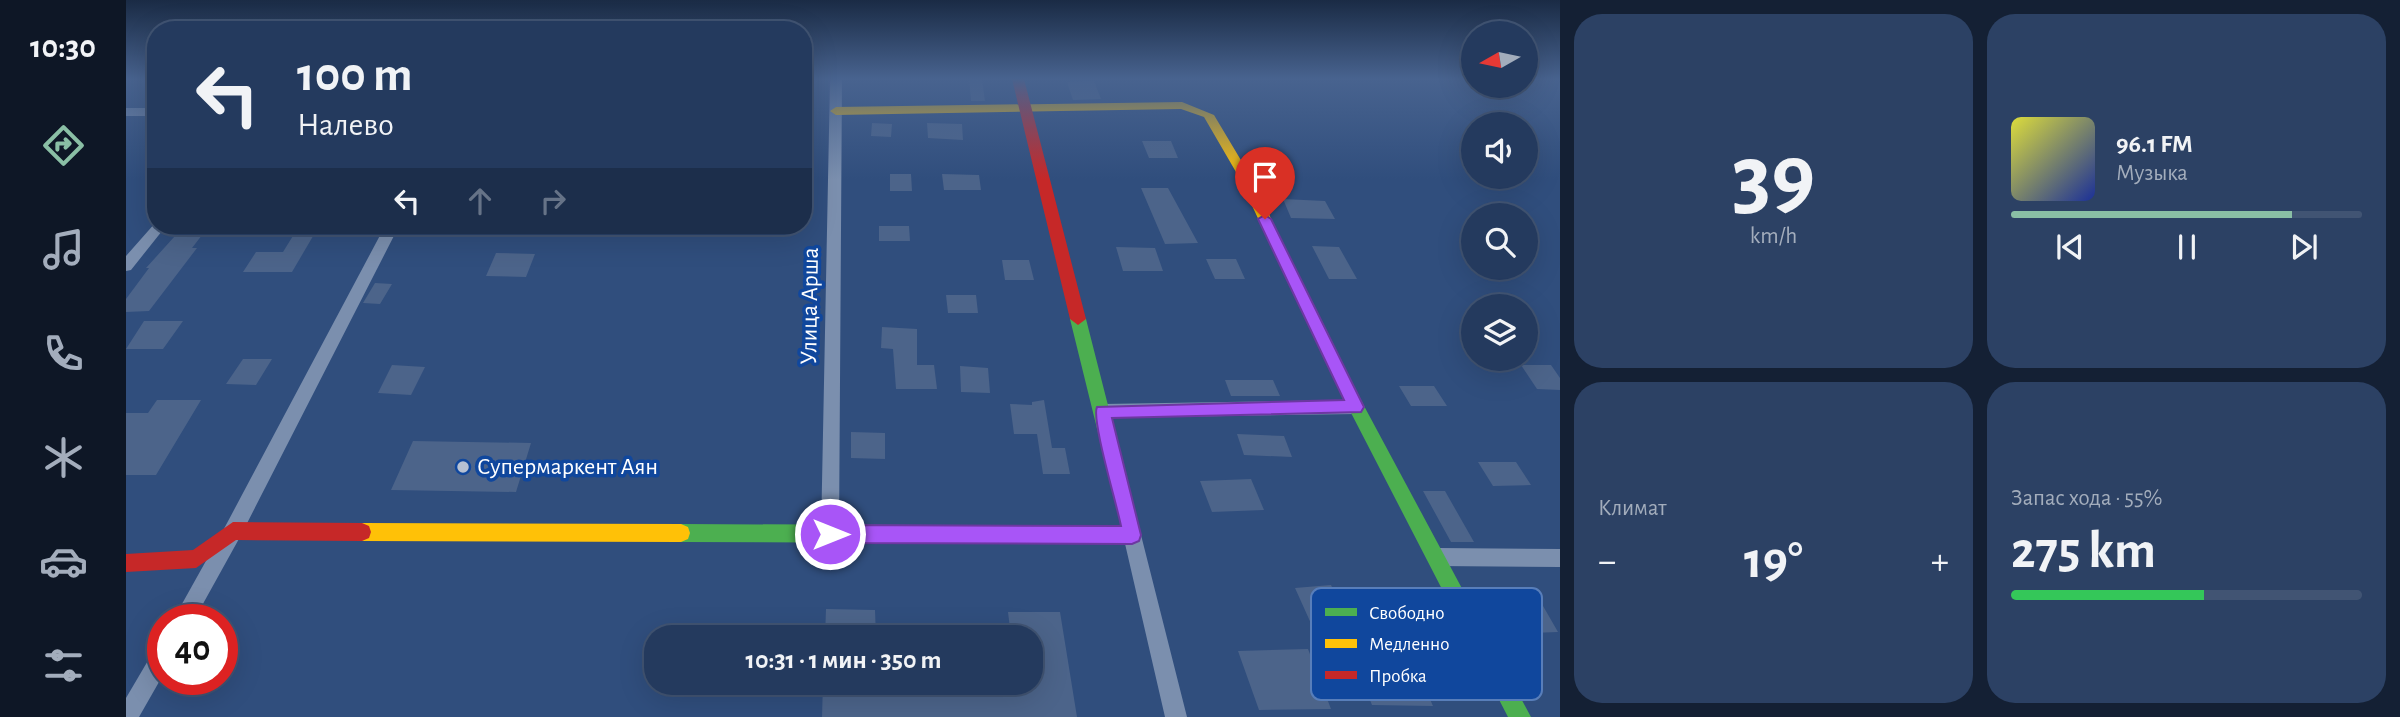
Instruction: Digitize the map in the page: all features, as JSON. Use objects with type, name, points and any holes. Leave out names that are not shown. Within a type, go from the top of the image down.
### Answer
[{"type":"street","name":"Улица Арша","points":[[830,534],[836,112]]},
{"type":"street","points":[[1027,112],[1103,411],[1107,440],[1119,472],[1175,717]]},
{"type":"street","points":[[1204,112],[1208,114],[1242,172],[1356,407],[1453,588]]},
{"type":"street","points":[[126,266],[152,235]]},
{"type":"street","points":[[192,604],[387,235]]},
{"type":"street","points":[[1103,411],[1356,407]]},
{"type":"street","points":[[126,563],[196,559],[233,531],[1132,535]]},
{"type":"street","points":[[1438,558],[1560,558]]},
{"type":"street","points":[[127,717],[147,682]]},
{"type":"street","points":[[1511,700],[1520,717]]},
{"type":"building","points":[[872,123],[892,124],[891,137],[871,136]]},
{"type":"building","points":[[927,123],[962,124],[963,140],[928,138]]},
{"type":"building","points":[[1142,141],[1171,141],[1178,158],[1149,158]]},
{"type":"building","points":[[890,174],[911,174],[912,191],[890,191]]},
{"type":"building","points":[[942,174],[979,175],[981,190],[944,190]]},
{"type":"building","points":[[1141,188],[1168,188],[1198,243],[1165,244]]},
{"type":"building","points":[[1283,199],[1325,201],[1335,219],[1291,218]]},
{"type":"building","points":[[879,226],[909,226],[910,241],[879,241]]},
{"type":"building","points":[[176,235],[202,235],[192,248],[197,248],[149,311],[126,312],[126,299],[149,268],[146,268]]},
{"type":"building","points":[[293,235],[314,235],[292,272],[243,272],[256,252],[283,252]]},
{"type":"building","points":[[1312,246],[1339,247],[1357,279],[1329,279]]},
{"type":"building","points":[[1116,247],[1155,248],[1163,271],[1123,271]]},
{"type":"building","points":[[496,253],[535,254],[526,277],[486,276]]},
{"type":"building","points":[[1206,259],[1236,259],[1245,279],[1215,279]]},
{"type":"building","points":[[1002,260],[1029,260],[1034,280],[1005,280]]},
{"type":"building","points":[[375,283],[392,284],[380,304],[363,303]]},
{"type":"building","points":[[946,295],[976,295],[978,313],[948,313]]},
{"type":"building","points":[[144,321],[183,321],[163,349],[126,349]]},
{"type":"building","points":[[882,327],[917,329],[917,365],[934,365],[937,389],[896,389],[893,349],[881,348]]},
{"type":"building","points":[[243,359],[272,359],[256,385],[226,384]]},
{"type":"building","points":[[392,365],[425,367],[411,395],[378,393]]},
{"type":"building","points":[[1538,365],[1551,365],[1560,378],[1560,390],[1537,389],[1525,371],[1538,371]]},
{"type":"building","points":[[960,366],[988,368],[990,393],[961,392]]},
{"type":"building","points":[[1225,380],[1273,380],[1280,396],[1231,396]]},
{"type":"building","points":[[1399,386],[1434,386],[1447,406],[1411,406]]},
{"type":"building","points":[[157,400],[201,400],[156,475],[126,475],[126,413],[148,413]]},
{"type":"building","points":[[1044,400],[1052,448],[1065,448],[1070,474],[1043,474],[1037,434],[1014,434],[1010,404],[1032,405],[1032,402]]},
{"type":"building","points":[[851,432],[885,433],[885,459],[851,458]]},
{"type":"building","points":[[1237,434],[1284,436],[1292,457],[1244,455]]},
{"type":"building","name":"Супермаркент Аян","points":[[413,441],[531,443],[516,492],[391,490]]},
{"type":"building","points":[[1478,462],[1516,462],[1531,485],[1493,486]]},
{"type":"building","points":[[1251,479],[1264,510],[1212,512],[1200,481]]},
{"type":"building","points":[[1423,491],[1445,491],[1474,542],[1451,542]]},
{"type":"building","points":[[1331,585],[1332,588],[1311,588],[1311,623],[1295,588]]},
{"type":"building","points":[[1542,604],[1558,632],[1542,633]]},
{"type":"building","points":[[826,609],[875,610],[876,625],[825,625]]},
{"type":"building","points":[[1008,612],[1060,612],[1077,717],[822,717],[823,695],[1043,695],[1043,625],[1010,625]]},
{"type":"building","points":[[1308,649],[1311,657],[1311,700],[1328,700],[1331,709],[1259,710],[1238,651]]},
{"type":"building","points":[[1370,700],[1430,700],[1433,706],[1372,705]]},
{"type":"traffic: fast","points":[[1290,271],[1356,407],[1452,588]]},
{"type":"traffic: fast","points":[[681,533],[1132,535],[1078,319]]},
{"type":"traffic: fast","points":[[1511,700],[1520,717]]},
{"type":"traffic: slow","points":[[1201,112],[1208,115],[1242,172],[1290,271]]},
{"type":"traffic: slow","points":[[362,532],[681,533]]},
{"type":"traffic: jam","points":[[1026,112],[1078,319]]},
{"type":"traffic: jam","points":[[126,563],[196,559],[233,531],[362,532]]},
{"type":"place","name":"Супермаркент Аян","points":[[463,467]]},
{"type":"route","points":[[830,534],[1132,535],[1119,472],[1107,440],[1103,411],[1356,407],[1265,219]]}]
